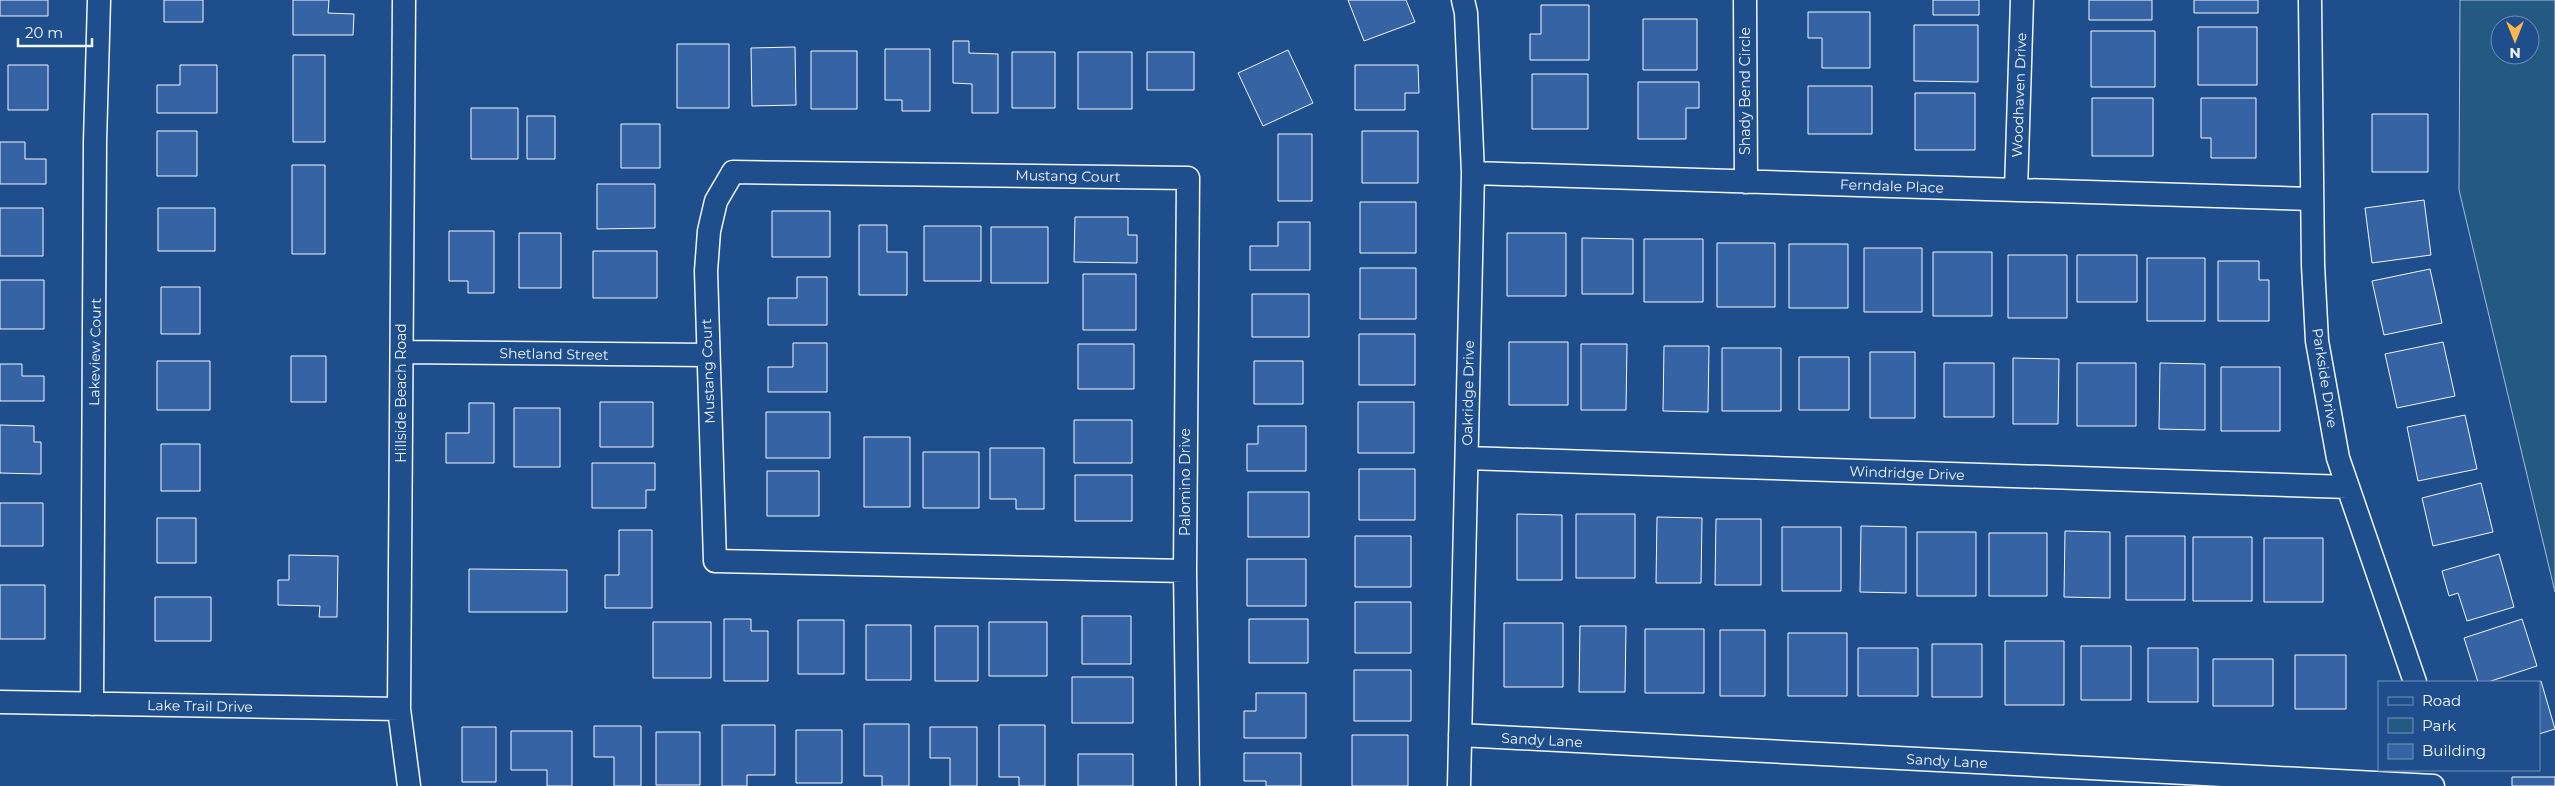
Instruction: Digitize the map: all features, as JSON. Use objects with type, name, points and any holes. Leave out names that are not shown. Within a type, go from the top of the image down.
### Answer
[{"type":"street","name":"Lakeview Court","points":[[92,704],[95,142],[99,0]]},
{"type":"street","name":"Hillside Beach Road","points":[[404,0],[399,709],[409,786]]},
{"type":"street","name":"Oakridge Drive","points":[[1459,786],[1473,173],[1466,13],[1463,0]]},
{"type":"street","name":"Shady Bend Circle","points":[[1745,0],[1746,182]]},
{"type":"street","name":"Woodhaven Drive","points":[[2016,190],[2022,0]]},
{"type":"street","name":"Parkside Drive","points":[[2310,0],[2312,199],[2316,341],[2338,458],[2415,681]]},
{"type":"street","name":"Mustang Court","points":[[1184,571],[715,561],[707,355],[706,271],[709,231],[716,201],[733,172],[1188,178]]},
{"type":"street","name":"Ferndale Place","points":[[1473,173],[2312,199]]},
{"type":"street","name":"Palomino Drive","points":[[1188,178],[1184,571],[1188,786]]},
{"type":"street","name":"Shetland Street","points":[[402,352],[707,355]]},
{"type":"street","name":"Windridge Drive","points":[[1467,458],[2348,487]]},
{"type":"street","name":"Lake Trail Drive","points":[[0,702],[399,709]]},
{"type":"street","name":"Sandy Lane","points":[[1460,736],[2433,786]]},
{"type":"street","points":[[2442,771],[2445,786]]},
{"type":"green space","points":[[2460,0],[2555,0],[2555,592],[2459,190]]},
{"type":"building","points":[[0,0],[48,0],[48,16],[0,16]]},
{"type":"building","points":[[164,0],[203,0],[203,22],[164,22]]},
{"type":"building","points":[[293,0],[329,0],[328,13],[354,14],[353,35],[293,35]]},
{"type":"building","points":[[1348,0],[1406,0],[1415,22],[1364,41]]},
{"type":"building","points":[[1933,0],[1979,0],[1979,15],[1933,15]]},
{"type":"building","points":[[2089,0],[2152,0],[2152,20],[2089,20]]},
{"type":"building","points":[[2194,0],[2258,0],[2258,13],[2194,13]]},
{"type":"building","points":[[1541,5],[1589,5],[1589,60],[1530,60],[1530,34],[1541,34]]},
{"type":"building","points":[[1808,12],[1870,12],[1870,68],[1822,68],[1822,38],[1808,38]]},
{"type":"building","points":[[1643,19],[1697,19],[1697,70],[1643,70]]},
{"type":"building","points":[[1914,25],[1978,25],[1978,82],[1914,81]]},
{"type":"building","points":[[2198,27],[2257,27],[2257,85],[2198,85]]},
{"type":"building","points":[[2091,31],[2155,31],[2155,87],[2091,87]]},
{"type":"building","points":[[953,41],[969,41],[969,53],[998,54],[998,113],[972,113],[972,84],[953,83]]},
{"type":"building","points":[[677,44],[729,44],[729,108],[677,108]]},
{"type":"building","points":[[795,47],[796,105],[752,106],[751,48]]},
{"type":"building","points":[[885,49],[930,49],[930,111],[902,111],[902,100],[885,100]]},
{"type":"building","points":[[1288,50],[1313,103],[1263,126],[1238,73]]},
{"type":"building","points":[[811,51],[857,51],[857,109],[811,109]]},
{"type":"building","points":[[1012,52],[1055,52],[1055,108],[1012,108]]},
{"type":"building","points":[[1078,52],[1132,52],[1132,109],[1078,109]]},
{"type":"building","points":[[1147,52],[1194,52],[1194,90],[1147,90]]},
{"type":"building","points":[[293,55],[325,55],[325,142],[293,142]]},
{"type":"building","points":[[8,65],[48,65],[48,110],[8,110]]},
{"type":"building","points":[[180,65],[217,65],[217,113],[157,113],[157,85],[180,85]]},
{"type":"building","points":[[1355,65],[1418,65],[1419,93],[1405,93],[1405,110],[1355,110]]},
{"type":"building","points":[[1532,74],[1588,74],[1588,129],[1532,129]]},
{"type":"building","points":[[1638,82],[1699,82],[1699,108],[1686,108],[1686,139],[1638,139]]},
{"type":"building","points":[[1808,86],[1872,86],[1872,134],[1808,134]]},
{"type":"building","points":[[1915,93],[1975,93],[1975,150],[1915,150]]},
{"type":"building","points":[[2092,98],[2153,98],[2153,156],[2092,156]]},
{"type":"building","points":[[2201,98],[2256,98],[2256,158],[2211,158],[2211,138],[2201,138]]},
{"type":"building","points":[[471,108],[518,108],[518,159],[471,159]]},
{"type":"building","points":[[2372,114],[2428,114],[2428,172],[2372,172]]},
{"type":"building","points":[[527,116],[555,116],[555,159],[527,159]]},
{"type":"building","points":[[621,124],[660,124],[660,168],[621,168]]},
{"type":"building","points":[[157,131],[197,131],[197,176],[157,176]]},
{"type":"building","points":[[1362,131],[1418,131],[1418,183],[1362,183]]},
{"type":"building","points":[[1278,134],[1312,134],[1312,201],[1278,201]]},
{"type":"building","points":[[0,142],[25,142],[25,159],[46,159],[46,184],[0,184]]},
{"type":"building","points":[[292,165],[325,165],[325,254],[292,254]]},
{"type":"building","points":[[597,184],[655,184],[655,228],[597,229]]},
{"type":"building","points":[[2424,200],[2431,255],[2372,263],[2365,208]]},
{"type":"building","points":[[1360,202],[1416,202],[1416,253],[1360,253]]},
{"type":"building","points":[[0,208],[43,208],[43,256],[0,256]]},
{"type":"building","points":[[158,208],[215,208],[215,251],[158,251]]},
{"type":"building","points":[[772,211],[830,211],[830,257],[772,257]]},
{"type":"building","points":[[1075,217],[1128,217],[1128,235],[1137,235],[1137,263],[1074,262]]},
{"type":"building","points":[[1278,222],[1310,222],[1310,270],[1250,270],[1250,246],[1278,246]]},
{"type":"building","points":[[859,225],[887,225],[887,252],[907,252],[907,295],[859,295]]},
{"type":"building","points":[[924,226],[981,226],[981,281],[924,281]]},
{"type":"building","points":[[991,227],[1048,227],[1048,283],[991,283]]},
{"type":"building","points":[[449,231],[494,231],[494,293],[468,293],[468,281],[449,281]]},
{"type":"building","points":[[519,233],[561,233],[561,288],[519,288]]},
{"type":"building","points":[[1507,233],[1566,233],[1566,296],[1507,296]]},
{"type":"building","points":[[1582,238],[1633,239],[1633,294],[1582,294]]},
{"type":"building","points":[[1644,239],[1703,239],[1703,302],[1644,302]]},
{"type":"building","points":[[1717,243],[1775,243],[1775,307],[1717,307]]},
{"type":"building","points":[[1789,244],[1848,244],[1848,308],[1789,308]]},
{"type":"building","points":[[1864,248],[1922,248],[1922,312],[1864,312]]},
{"type":"building","points":[[593,251],[657,251],[657,298],[593,298]]},
{"type":"building","points":[[1933,252],[1992,252],[1992,316],[1933,316]]},
{"type":"building","points":[[2008,255],[2067,255],[2067,318],[2008,318]]},
{"type":"building","points":[[2077,255],[2137,255],[2137,302],[2077,302]]},
{"type":"building","points":[[2147,258],[2205,258],[2205,321],[2147,321]]},
{"type":"building","points":[[2218,261],[2259,261],[2259,280],[2269,280],[2269,321],[2218,321]]},
{"type":"building","points":[[1360,268],[1416,268],[1416,319],[1360,319]]},
{"type":"building","points":[[2430,269],[2442,323],[2384,335],[2372,281]]},
{"type":"building","points":[[1083,274],[1136,274],[1136,330],[1083,330]]},
{"type":"building","points":[[797,277],[827,277],[827,325],[768,325],[768,298],[797,298]]},
{"type":"building","points":[[0,280],[44,280],[44,329],[0,329]]},
{"type":"building","points":[[161,287],[200,287],[200,334],[161,334]]},
{"type":"building","points":[[1252,294],[1309,294],[1309,337],[1252,337]]},
{"type":"building","points":[[1359,334],[1415,334],[1415,385],[1359,385]]},
{"type":"building","points":[[1509,342],[1568,342],[1568,405],[1509,405]]},
{"type":"building","points":[[2443,342],[2455,396],[2397,408],[2385,354]]},
{"type":"building","points":[[793,343],[827,343],[827,392],[768,392],[768,367],[793,367]]},
{"type":"building","points":[[1078,344],[1134,344],[1134,389],[1078,389]]},
{"type":"building","points":[[1581,344],[1627,344],[1626,410],[1581,410]]},
{"type":"building","points":[[1664,346],[1709,346],[1708,412],[1663,411]]},
{"type":"building","points":[[1722,348],[1781,348],[1781,411],[1722,411]]},
{"type":"building","points":[[1870,352],[1915,352],[1915,418],[1870,418]]},
{"type":"building","points":[[291,356],[326,356],[326,402],[291,402]]},
{"type":"building","points":[[1799,357],[1849,357],[1849,410],[1799,410]]},
{"type":"building","points":[[2013,358],[2059,359],[2058,424],[2013,424]]},
{"type":"building","points":[[157,361],[210,361],[210,410],[157,410]]},
{"type":"building","points":[[1254,361],[1303,361],[1303,404],[1254,404]]},
{"type":"building","points":[[1944,363],[1994,363],[1994,417],[1944,417]]},
{"type":"building","points":[[2077,363],[2136,363],[2136,426],[2077,426]]},
{"type":"building","points":[[2160,363],[2205,364],[2205,430],[2159,429]]},
{"type":"building","points":[[0,364],[22,364],[22,376],[44,376],[44,401],[0,401]]},
{"type":"building","points":[[2221,367],[2280,367],[2280,431],[2221,431]]},
{"type":"building","points":[[600,402],[653,402],[653,447],[600,447]]},
{"type":"building","points":[[1358,402],[1414,402],[1414,453],[1358,453]]},
{"type":"building","points":[[469,403],[494,403],[494,463],[446,463],[446,433],[469,433]]},
{"type":"building","points":[[514,408],[560,408],[560,467],[514,467]]},
{"type":"building","points":[[766,412],[830,412],[830,458],[766,458]]},
{"type":"building","points":[[2465,415],[2477,469],[2418,481],[2407,427]]},
{"type":"building","points":[[1074,420],[1132,420],[1132,463],[1074,463]]},
{"type":"building","points":[[0,425],[34,426],[34,442],[41,442],[41,474],[0,473]]},
{"type":"building","points":[[1258,426],[1306,426],[1306,471],[1247,471],[1247,444],[1258,444]]},
{"type":"building","points":[[864,437],[910,437],[910,507],[864,507]]},
{"type":"building","points":[[161,444],[200,444],[200,491],[161,491]]},
{"type":"building","points":[[990,448],[1044,448],[1044,509],[1016,509],[1016,499],[990,499]]},
{"type":"building","points":[[923,452],[979,452],[979,508],[923,508]]},
{"type":"building","points":[[592,463],[655,463],[655,490],[646,490],[646,508],[592,508]]},
{"type":"building","points":[[1359,469],[1415,469],[1415,520],[1359,520]]},
{"type":"building","points":[[767,471],[819,471],[819,516],[767,516]]},
{"type":"building","points":[[1075,475],[1132,475],[1132,521],[1075,521]]},
{"type":"building","points":[[2481,483],[2493,532],[2433,546],[2422,498]]},
{"type":"building","points":[[1248,492],[1309,492],[1309,537],[1248,537]]},
{"type":"building","points":[[0,503],[43,503],[43,546],[0,546]]},
{"type":"building","points":[[1517,514],[1562,515],[1562,580],[1517,580]]},
{"type":"building","points":[[1576,514],[1635,514],[1635,578],[1576,578]]},
{"type":"building","points":[[1657,517],[1702,518],[1701,583],[1656,583]]},
{"type":"building","points":[[157,518],[196,518],[196,563],[157,563]]},
{"type":"building","points":[[1716,519],[1761,519],[1761,585],[1715,585]]},
{"type":"building","points":[[1861,526],[1906,527],[1906,593],[1860,592]]},
{"type":"building","points":[[1782,527],[1841,527],[1841,591],[1782,591]]},
{"type":"building","points":[[619,530],[652,530],[652,608],[605,608],[605,575],[619,575]]},
{"type":"building","points":[[2065,531],[2110,532],[2110,598],[2064,597]]},
{"type":"building","points":[[1917,532],[1976,532],[1976,596],[1917,596]]},
{"type":"building","points":[[1989,533],[2047,533],[2047,596],[1989,596]]},
{"type":"building","points":[[1355,536],[1411,536],[1411,587],[1355,587]]},
{"type":"building","points":[[2126,536],[2185,536],[2185,600],[2126,600]]},
{"type":"building","points":[[2193,537],[2252,537],[2252,601],[2193,601]]},
{"type":"building","points":[[2264,538],[2323,538],[2323,602],[2264,602]]},
{"type":"building","points":[[2499,554],[2514,607],[2467,621],[2458,593],[2449,596],[2442,571]]},
{"type":"building","points":[[289,555],[338,556],[337,617],[319,617],[320,606],[278,605],[278,580],[289,580]]},
{"type":"building","points":[[1247,559],[1306,559],[1306,606],[1247,606]]},
{"type":"building","points":[[469,569],[567,570],[567,612],[469,612]]},
{"type":"building","points":[[0,585],[45,585],[45,639],[0,639]]},
{"type":"building","points":[[155,597],[211,597],[211,641],[155,641]]},
{"type":"building","points":[[1355,602],[1411,602],[1411,653],[1355,653]]},
{"type":"building","points":[[1082,616],[1131,616],[1131,664],[1082,664]]},
{"type":"building","points":[[724,619],[751,619],[751,631],[768,631],[768,681],[724,681]]},
{"type":"building","points":[[1249,619],[1308,619],[1308,663],[1249,663]]},
{"type":"building","points":[[2522,619],[2537,666],[2491,681],[2478,681],[2464,638]]},
{"type":"building","points":[[798,620],[844,620],[844,674],[798,674]]},
{"type":"building","points":[[653,622],[711,622],[711,678],[653,678]]},
{"type":"building","points":[[989,622],[1047,622],[1047,676],[989,676]]},
{"type":"building","points":[[1504,623],[1563,623],[1563,687],[1504,687]]},
{"type":"building","points":[[866,625],[911,625],[911,680],[866,680]]},
{"type":"building","points":[[935,626],[978,626],[978,681],[935,681]]},
{"type":"building","points":[[1580,626],[1626,626],[1625,692],[1579,692]]},
{"type":"building","points":[[1645,629],[1704,629],[1704,693],[1645,693]]},
{"type":"building","points":[[1720,630],[1765,630],[1765,696],[1720,696]]},
{"type":"building","points":[[1788,633],[1847,633],[1847,696],[1788,696]]},
{"type":"building","points":[[2005,641],[2064,641],[2064,705],[2005,705]]},
{"type":"building","points":[[1932,644],[1982,644],[1982,697],[1932,697]]},
{"type":"building","points":[[2081,646],[2131,646],[2131,700],[2081,700]]},
{"type":"building","points":[[1858,648],[1918,648],[1918,696],[1858,696]]},
{"type":"building","points":[[2148,648],[2198,648],[2198,702],[2148,702]]},
{"type":"building","points":[[2295,655],[2346,655],[2346,709],[2295,709]]},
{"type":"building","points":[[2213,659],[2273,659],[2273,706],[2213,706]]},
{"type":"building","points":[[1354,670],[1411,670],[1411,721],[1354,721]]},
{"type":"building","points":[[1072,677],[1133,677],[1133,723],[1072,723]]},
{"type":"building","points":[[2540,681],[2555,729],[2540,734]]},
{"type":"building","points":[[1256,693],[1306,693],[1306,738],[1244,738],[1244,711],[1256,711]]},
{"type":"building","points":[[864,724],[909,724],[909,786],[882,786],[882,776],[864,776]]},
{"type":"building","points":[[722,725],[775,725],[775,775],[747,775],[747,786],[722,786]]},
{"type":"building","points":[[999,725],[1045,725],[1045,786],[1019,786],[1019,777],[999,777]]},
{"type":"building","points":[[594,726],[641,726],[641,786],[614,786],[614,757],[594,757]]},
{"type":"building","points":[[462,727],[496,727],[496,782],[462,782]]},
{"type":"building","points":[[930,727],[977,727],[977,786],[950,786],[950,758],[930,758]]},
{"type":"building","points":[[796,730],[842,730],[842,783],[796,783]]},
{"type":"building","points":[[511,731],[572,731],[572,786],[547,786],[547,770],[511,770]]},
{"type":"building","points":[[656,732],[700,732],[700,785],[656,785]]},
{"type":"building","points":[[1352,735],[1408,735],[1408,786],[1352,786]]},
{"type":"building","points":[[1244,753],[1301,753],[1301,786],[1266,786],[1266,781],[1244,781]]},
{"type":"building","points":[[1078,754],[1133,754],[1133,786],[1078,786]]},
{"type":"building","points":[[2512,777],[2555,777],[2555,786],[2512,786]]}]
